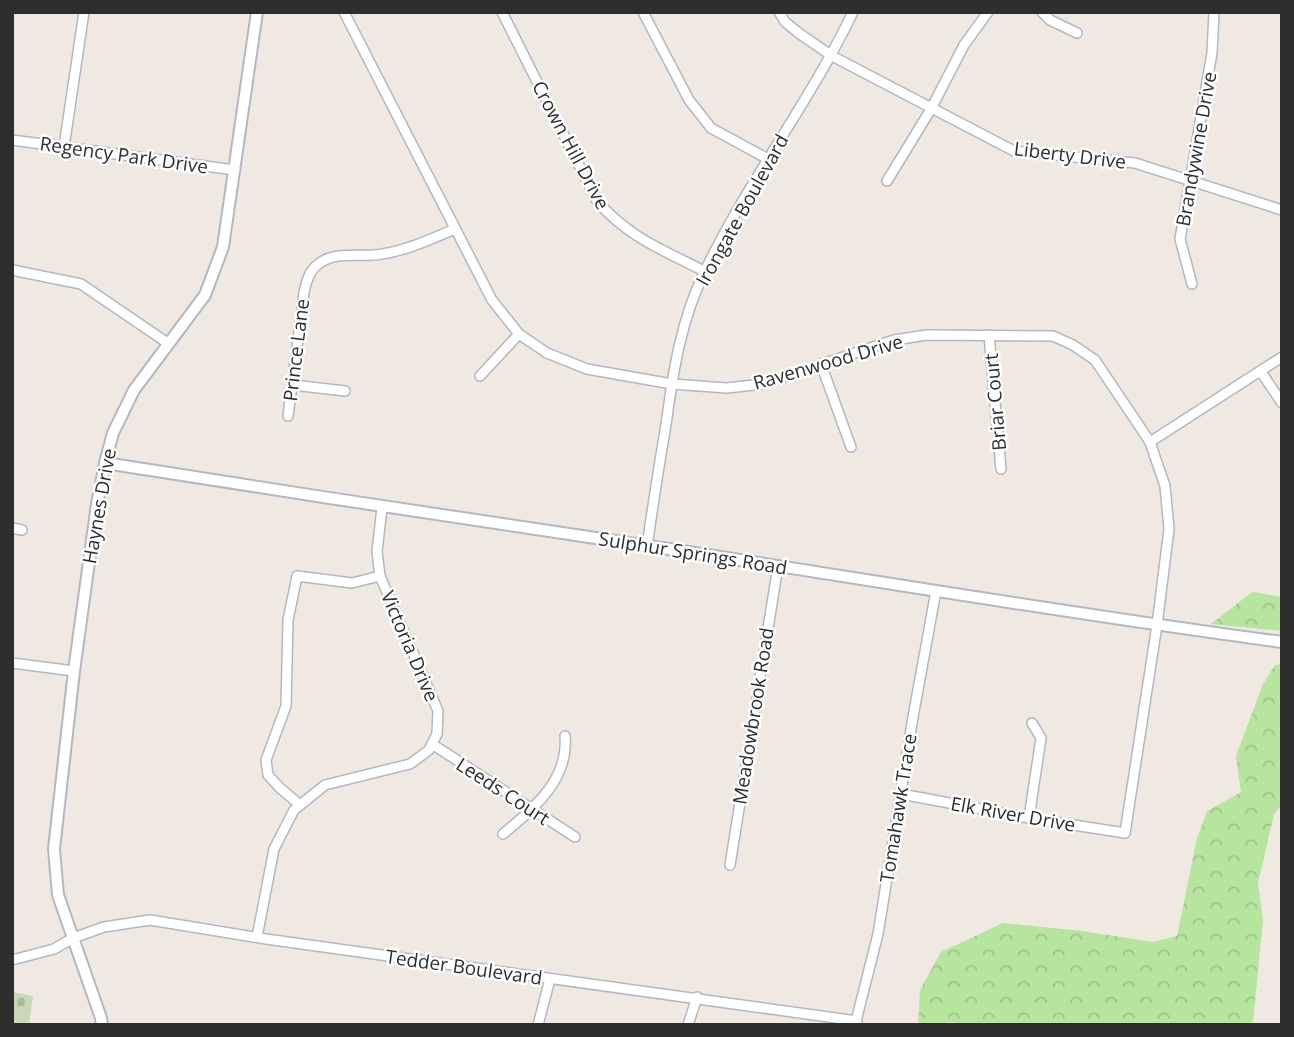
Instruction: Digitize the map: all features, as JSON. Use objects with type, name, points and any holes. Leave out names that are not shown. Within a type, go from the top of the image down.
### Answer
[{"type":"street","points":[[64,147],[84,12]]},
{"type":"street","name":"Haynes Drive","points":[[102,1025],[58,895],[54,849],[97,504],[113,433],[134,390],[205,295],[223,247],[257,12]]},
{"type":"street","name":"Ravenwood Drive","points":[[344,12],[492,300],[519,334],[547,353],[587,369],[672,384],[727,388],[764,384],[894,340],[927,335],[1053,336],[1073,345],[1095,360],[1150,442],[1165,486],[1170,529],[1125,833]]},
{"type":"street","name":"Crown Hill Drive","points":[[502,12],[597,201],[630,233],[704,271]]},
{"type":"street","points":[[643,12],[690,100],[711,128],[768,159]]},
{"type":"street","name":"Liberty Drive","points":[[779,12],[785,22],[832,55],[1014,151],[1135,163],[1282,210]]},
{"type":"street","name":"Irongate Boulevard","points":[[647,546],[683,328],[704,271],[832,55],[853,12]]},
{"type":"street","points":[[887,181],[931,109],[964,45],[988,12]]},
{"type":"street","points":[[1042,12],[1050,20],[1077,33]]},
{"type":"street","name":"Brandywine Drive","points":[[1192,284],[1181,239],[1212,53],[1214,12]]},
{"type":"street","name":"Regency Park Drive","points":[[12,140],[235,170]]},
{"type":"street","name":"Prince Lane","points":[[288,416],[304,292],[307,278],[314,267],[325,259],[340,256],[381,255],[411,248],[455,229]]},
{"type":"street","points":[[12,270],[81,284],[169,344]]},
{"type":"street","points":[[480,376],[519,334]]},
{"type":"street","name":"Briar Court","points":[[989,335],[1001,469]]},
{"type":"street","points":[[1150,442],[1282,357]]},
{"type":"street","points":[[821,364],[850,447]]},
{"type":"street","points":[[1261,372],[1282,403]]},
{"type":"street","points":[[293,385],[345,391]]},
{"type":"street","name":"Sulphur Springs Road","points":[[105,463],[382,508],[1282,642]]},
{"type":"street","name":"Victoria Drive","points":[[382,508],[377,551],[380,576],[438,711],[437,734],[432,744]]},
{"type":"street","name":"Meadowbrook Road","points":[[730,865],[778,566]]},
{"type":"street","points":[[300,805],[268,775],[266,760],[286,706],[288,620],[296,576],[352,583],[380,576]]},
{"type":"street","name":"Tomahawk Trace","points":[[856,1023],[878,934],[936,591]]},
{"type":"street","points":[[12,663],[75,671]]},
{"type":"street","points":[[1029,818],[1041,738],[1032,723]]},
{"type":"street","points":[[503,834],[531,810],[563,768],[565,736]]},
{"type":"street","points":[[257,937],[274,849],[294,810],[325,785],[410,764],[429,750],[432,744]]},
{"type":"street","name":"Leeds Court","points":[[432,744],[575,837]]},
{"type":"street","name":"Elk River Drive","points":[[901,794],[1125,833]]},
{"type":"street","name":"Tedder Boulevard","points":[[12,960],[54,949],[73,938],[104,927],[150,920],[550,979],[697,997],[856,1023]]},
{"type":"street","points":[[538,1025],[550,979]]},
{"type":"street","points":[[688,1025],[697,997]]},
{"type":"green space","points":[[1252,592],[1282,597],[1282,631],[1211,624]]},
{"type":"green space","points":[[1282,664],[1282,805],[1274,814],[1258,883],[1263,920],[1253,1022],[1242,1025],[955,1025],[955,1022],[918,1025],[920,990],[941,952],[1003,923],[1153,942],[1177,936],[1197,838],[1207,811],[1241,792],[1236,756],[1263,684],[1275,665]]},
{"type":"green space","points":[[12,992],[33,996],[29,1025],[12,1025]]}]
